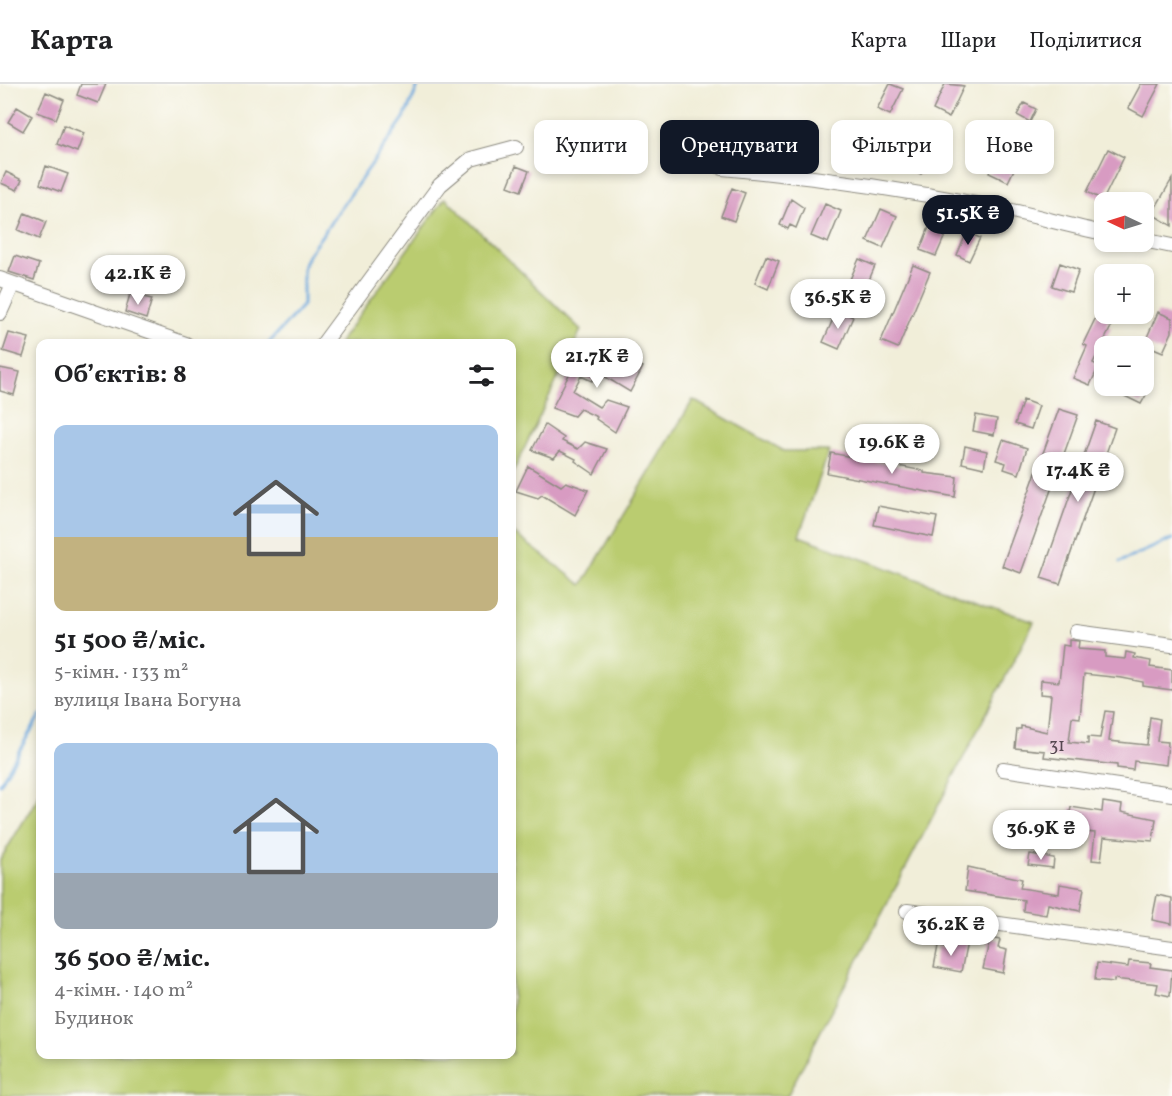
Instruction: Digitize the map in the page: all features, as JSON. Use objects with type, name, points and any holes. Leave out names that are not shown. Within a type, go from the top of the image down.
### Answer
[{"type":"street","points":[[327,339],[440,185],[471,159],[516,147]]},
{"type":"street","points":[[785,174],[990,206],[1094,230]]},
{"type":"street","points":[[1154,242],[1172,246]]},
{"type":"street","points":[[0,313],[7,282],[172,339]]},
{"type":"street","points":[[1076,632],[1172,645]]},
{"type":"street","points":[[1003,769],[1172,794]]},
{"type":"street","points":[[907,911],[1172,948]]},
{"type":"green space","points":[[445,198],[581,330],[516,466],[516,339],[342,339]]},
{"type":"green space","points":[[693,400],[784,451],[829,451],[799,536],[1034,622],[787,1096],[0,1096],[0,860],[36,801],[36,1059],[516,1059],[516,535],[582,585]]},
{"type":"building","points":[[81,84],[106,84],[98,103],[77,95]]},
{"type":"building","points":[[890,84],[903,89],[890,115],[877,109]]},
{"type":"building","points":[[945,84],[964,86],[949,118],[933,110]]},
{"type":"building","points":[[1141,84],[1160,84],[1143,116],[1128,108]]},
{"type":"building","points":[[46,92],[64,100],[56,119],[37,112]]},
{"type":"building","points":[[1024,103],[1036,109],[1031,120],[1017,115]]},
{"type":"building","points":[[17,107],[32,116],[23,131],[8,122]]},
{"type":"building","points":[[64,125],[84,133],[77,152],[57,144]]},
{"type":"building","points":[[1108,149],[1124,157],[1107,192],[1094,192],[1094,196],[1087,192]]},
{"type":"building","points":[[46,166],[68,174],[61,192],[40,184]]},
{"type":"building","points":[[516,166],[529,171],[521,191],[508,186]]},
{"type":"building","points":[[6,172],[22,180],[17,190],[1,183]]},
{"type":"building","points":[[991,174],[1012,174],[1008,182]]},
{"type":"building","points":[[1172,179],[1172,226],[1154,215],[1154,210]]},
{"type":"building","points":[[732,188],[745,193],[734,221],[721,216]]},
{"type":"building","points":[[791,199],[804,208],[796,228],[790,225],[788,229],[780,225]]},
{"type":"building","points":[[825,204],[841,211],[828,243],[811,236]]},
{"type":"building","points":[[881,209],[897,216],[883,248],[867,241]]},
{"type":"building","points":[[25,213],[46,222],[39,239],[18,230]]},
{"type":"building","points":[[933,217],[950,224],[936,256],[920,250]]},
{"type":"building","points":[[967,232],[980,238],[969,261],[957,255]]},
{"type":"building","points":[[15,256],[39,264],[34,280],[9,272]]},
{"type":"building","points":[[766,256],[779,261],[768,289],[755,283]]},
{"type":"building","points":[[859,259],[875,266],[861,299],[845,291]]},
{"type":"building","points":[[1060,263],[1079,270],[1071,292],[1052,286]]},
{"type":"building","points":[[913,265],[930,272],[898,348],[881,341]]},
{"type":"building","points":[[130,294],[152,299],[146,319],[125,312]]},
{"type":"building","points":[[837,310],[853,317],[839,349],[823,342]]},
{"type":"building","points":[[1158,312],[1172,318],[1172,332],[1163,352],[1154,348],[1154,336],[1148,336]]},
{"type":"building","points":[[1094,321],[1094,324],[1106,324],[1111,327],[1106,336],[1094,336],[1094,377],[1090,385],[1073,378],[1087,346],[1083,344]]},
{"type":"building","points":[[9,333],[29,338],[23,357],[3,351]]},
{"type":"building","points":[[582,349],[614,368],[621,360],[643,367],[630,392],[599,373],[592,381],[581,376],[573,391],[599,407],[606,400],[627,407],[615,432],[596,419],[597,417],[580,409],[574,416],[552,408]]},
{"type":"building","points":[[0,368],[20,372],[14,395],[0,391]]},
{"type":"building","points":[[1125,396],[1145,396],[1141,404]]},
{"type":"building","points":[[1023,400],[1039,406],[1031,429],[1015,424]]},
{"type":"building","points":[[1059,409],[1078,415],[1021,573],[1002,566]]},
{"type":"building","points":[[976,415],[997,419],[994,435],[973,431]]},
{"type":"building","points":[[1096,421],[1115,428],[1060,584],[1041,578]]},
{"type":"building","points":[[545,425],[564,438],[562,441],[578,449],[585,442],[607,449],[594,474],[575,461],[576,459],[560,451],[554,458],[532,450]]},
{"type":"building","points":[[1003,440],[1027,448],[1019,474],[1004,469],[1006,463],[996,460]]},
{"type":"building","points":[[965,446],[987,451],[984,468],[962,463]]},
{"type":"building","points":[[831,453],[924,471],[924,473],[957,477],[955,497],[827,473]]},
{"type":"building","points":[[528,466],[561,486],[566,482],[588,490],[575,515],[542,495],[538,498],[516,491]]},
{"type":"building","points":[[878,506],[937,517],[933,537],[874,525]]},
{"type":"building","points":[[1069,640],[1079,641],[1078,649],[1105,651],[1105,657],[1125,659],[1126,652],[1135,654],[1134,658],[1151,661],[1150,667],[1172,670],[1172,690],[1143,686],[1143,682],[1122,678],[1084,674],[1080,718],[1072,717],[1069,742],[1088,744],[1088,737],[1100,738],[1105,711],[1113,712],[1109,741],[1147,745],[1150,717],[1160,719],[1157,741],[1168,742],[1166,765],[1134,761],[1133,770],[1117,768],[1117,765],[1044,757],[1045,751],[1015,748],[1017,729],[1021,729],[1021,726],[1047,732],[1051,695],[1040,694],[1041,680],[1059,682],[1063,645],[1069,646]]},
{"type":"building","points":[[1103,802],[1122,805],[1121,812],[1156,819],[1153,841],[1104,837],[1101,861],[1092,860],[1095,833],[1067,830],[1071,807],[1102,812]]},
{"type":"building","points":[[1030,854],[1054,858],[1053,868],[1028,865]]},
{"type":"building","points":[[968,867],[1022,879],[1020,888],[1059,894],[1060,884],[1084,888],[1080,911],[1048,904],[1046,915],[1023,911],[1024,900],[965,891]]},
{"type":"building","points":[[1157,895],[1172,898],[1172,924],[1152,920]]},
{"type":"building","points":[[990,938],[1000,940],[998,948],[1007,950],[1003,973],[983,969]]},
{"type":"building","points":[[954,940],[967,942],[961,972],[934,967],[938,946],[952,949]]},
{"type":"building","points":[[1129,961],[1151,963],[1150,967],[1172,970],[1170,996],[1156,993],[1158,984],[1114,979],[1114,982],[1095,980],[1097,963],[1128,967]]},
{"type":"waterway","points":[[272,339],[303,305],[303,267],[308,255],[404,118],[419,84]]},
{"type":"waterway","points":[[1120,562],[1172,539]]},
{"type":"waterway","points":[[0,784],[36,722]]}]
